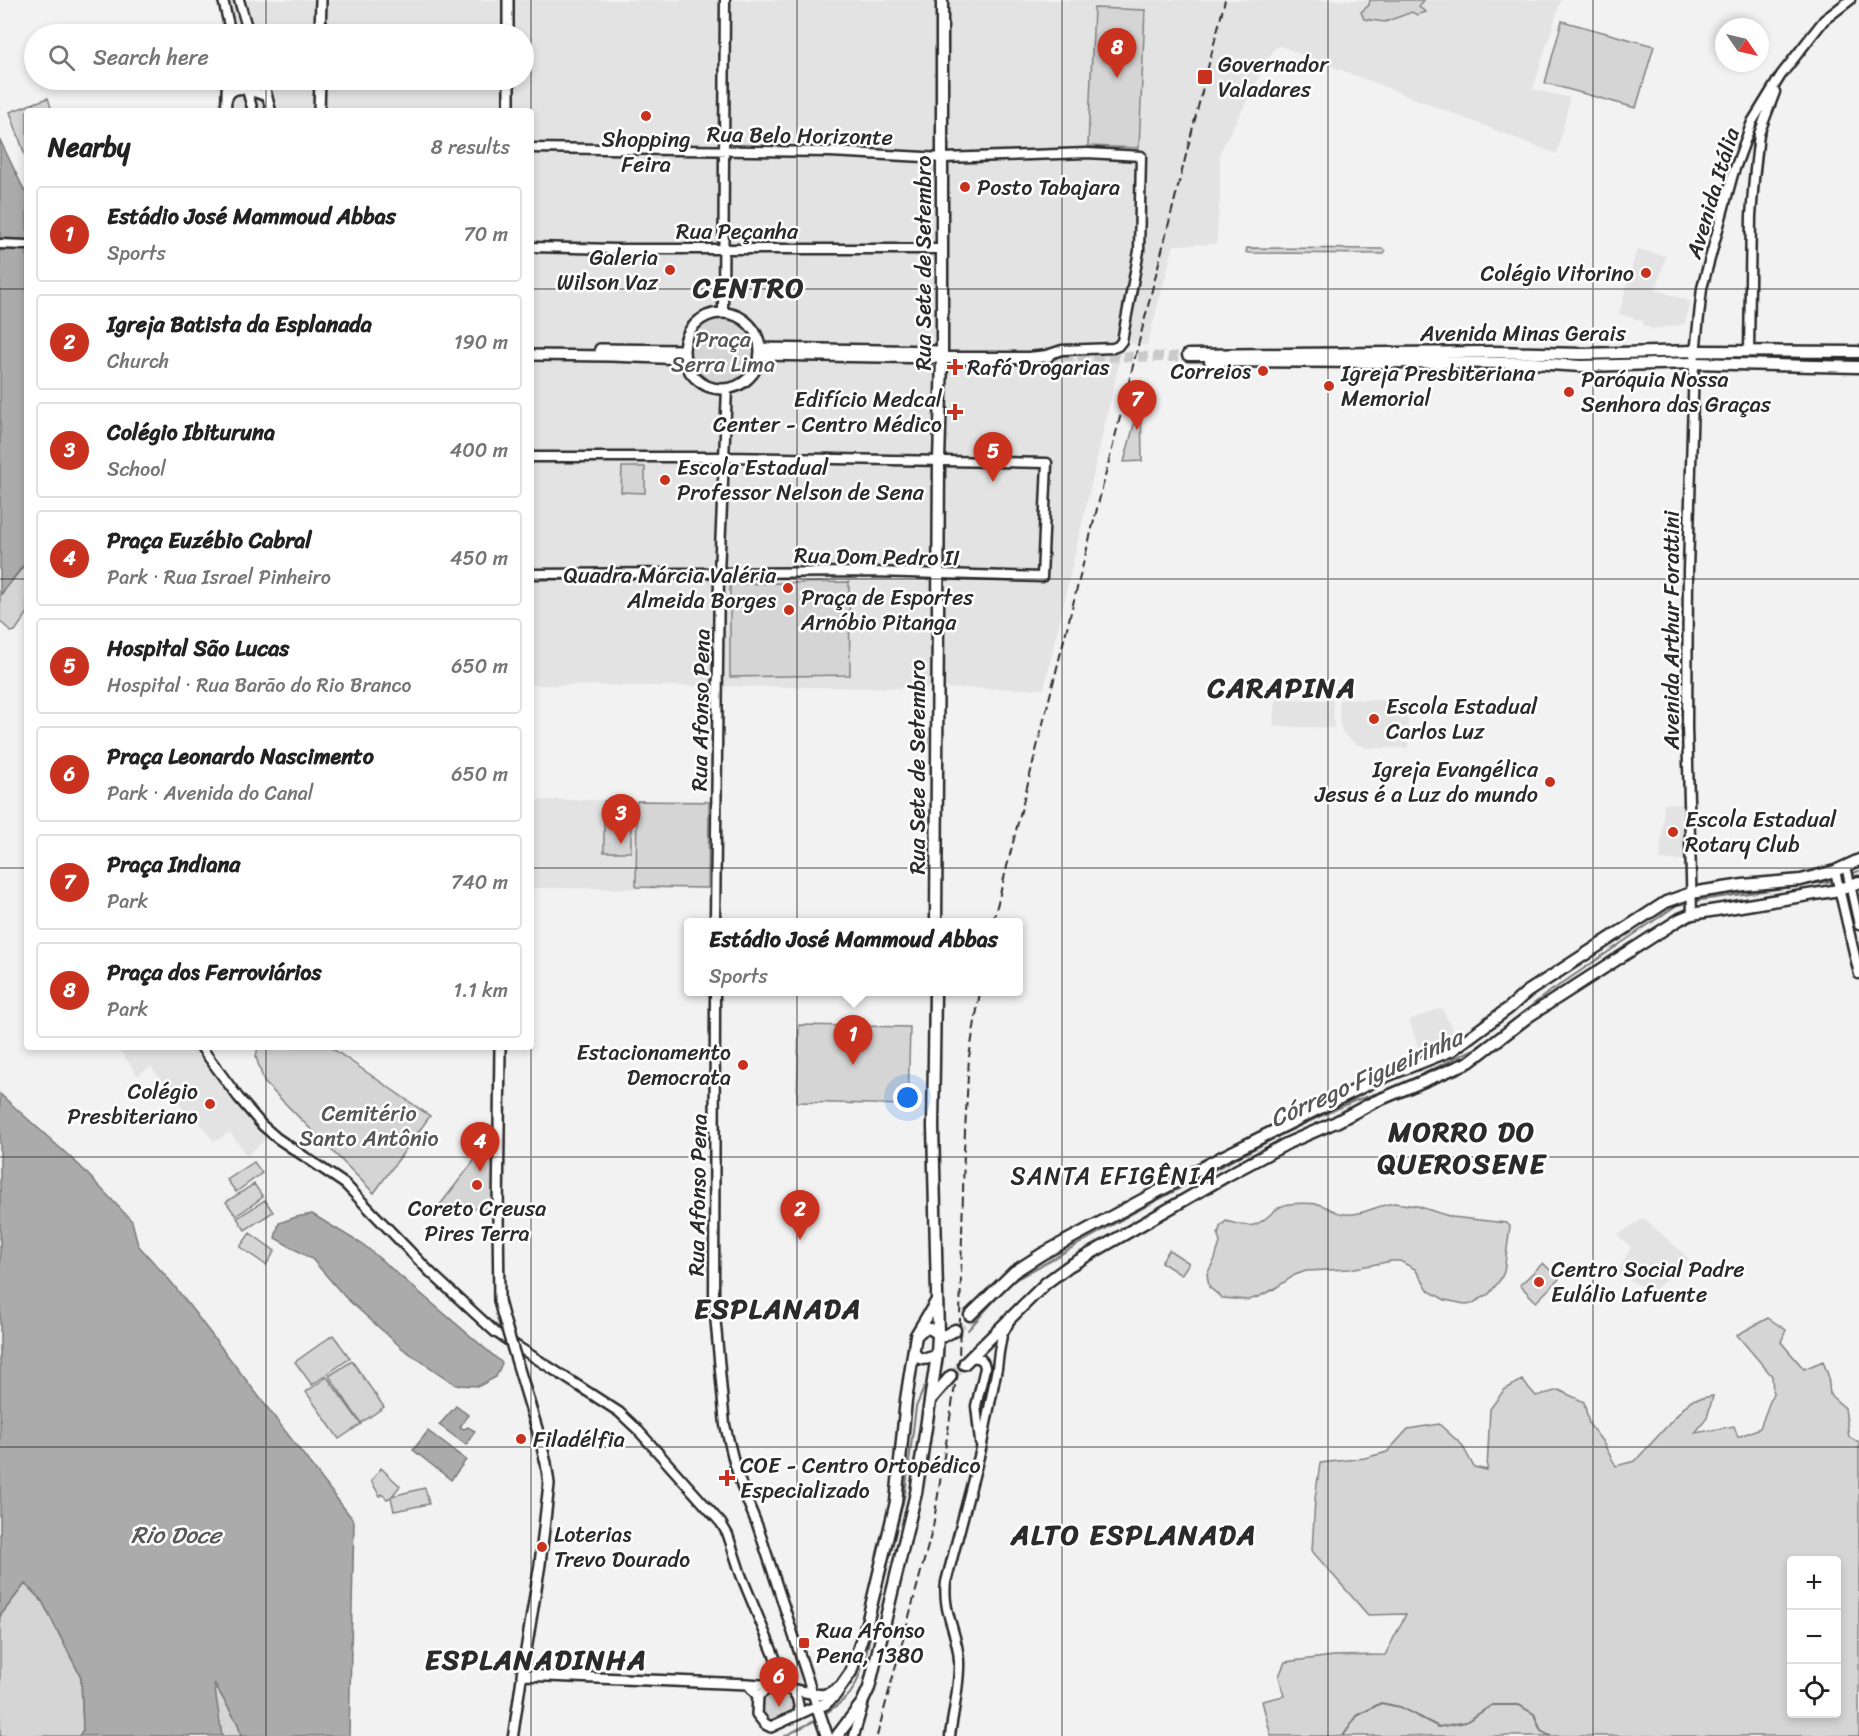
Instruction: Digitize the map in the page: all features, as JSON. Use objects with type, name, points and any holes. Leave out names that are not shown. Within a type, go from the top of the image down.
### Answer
[{"type":"main road","points":[[320,24],[321,0]]},
{"type":"main road","points":[[508,0],[508,24]]},
{"type":"main road","name":"Rua Sete de Setembro","points":[[936,918],[939,461],[942,354],[942,0]]},
{"type":"main road","points":[[319,108],[320,90]]},
{"type":"main road","points":[[509,90],[509,108]]},
{"type":"main road","points":[[723,313],[743,319],[751,326],[757,335],[760,352],[757,368],[750,378],[740,386],[728,389],[705,386],[696,379],[689,370],[685,355],[690,331],[696,324],[704,318],[723,313]]},
{"type":"main road","points":[[534,349],[685,355]]},
{"type":"main road","name":"Avenida Minas Gerais","points":[[1188,358],[1353,363],[1533,363],[1581,366],[1694,358],[1749,351],[1858,352]]},
{"type":"main road","points":[[760,352],[942,354],[1029,358],[1046,356]]},
{"type":"main road","points":[[1858,352],[1858,369]]},
{"type":"main road","points":[[534,355],[685,355]]},
{"type":"main road","name":"Avenida Minas Gerais","points":[[1694,358],[1858,369]]},
{"type":"main road","points":[[970,1315],[1014,1272],[1029,1262],[1220,1158],[1376,1080],[1452,1050],[1527,992],[1666,902],[1743,885],[1801,880],[1835,871],[1859,860]]},
{"type":"main road","points":[[968,1360],[1046,1283],[1069,1266],[1288,1143],[1374,1102],[1469,1062],[1529,1016],[1661,930],[1692,914],[1849,886]]},
{"type":"main road","points":[[747,1684],[758,1696],[757,1714],[765,1724],[771,1727],[800,1713],[818,1709],[831,1700],[844,1684],[854,1665],[904,1503],[931,1399],[937,1355],[938,1300],[933,1149],[935,996]]},
{"type":"main road","points":[[500,1050],[499,1301],[538,1432],[549,1484],[540,1564],[522,1675],[747,1684],[774,1686],[813,1694],[829,1694],[844,1684]]},
{"type":"main road","points":[[1220,1158],[1228,1175]]},
{"type":"main road","points":[[837,1736],[862,1703],[869,1688],[904,1503],[906,1400],[916,1335],[938,1300]]},
{"type":"main road","points":[[916,1335],[926,1328],[947,1336],[955,1330]]},
{"type":"main road","points":[[914,1353],[925,1359],[937,1355]]},
{"type":"main road","points":[[931,1399],[951,1376]]},
{"type":"main road","points":[[818,1709],[826,1732]]},
{"type":"street","points":[[223,0],[228,24]]},
{"type":"street","points":[[239,0],[246,24]]},
{"type":"street","points":[[723,313],[725,0]]},
{"type":"street","name":"Avenida Itália","points":[[1694,358],[1702,288],[1733,174],[1752,122],[1781,75],[1824,20],[1850,0]]},
{"type":"street","points":[[234,24],[242,10]]},
{"type":"street","points":[[1749,351],[1751,216],[1759,134],[1781,75]]},
{"type":"street","points":[[226,107],[227,90]]},
{"type":"street","points":[[226,107],[228,94],[234,90]]},
{"type":"street","points":[[242,90],[267,96]]},
{"type":"street","points":[[266,90],[270,108]]},
{"type":"street","points":[[247,91],[252,108]]},
{"type":"street","points":[[1749,131],[1759,134]]},
{"type":"street","name":"Rua Belo Horizonte","points":[[534,148],[830,152],[943,158],[1087,153],[1141,156],[1139,251],[1123,339],[1113,348],[1062,350],[1046,356]]},
{"type":"street","points":[[0,244],[24,245]]},
{"type":"street","name":"Rua Peçanha","points":[[534,247],[942,249]]},
{"type":"street","name":"Avenida Arthur Forattini","points":[[1692,914],[1687,727],[1694,358]]},
{"type":"street","name":"Rua Afonso Pena","points":[[715,918],[719,573],[728,389]]},
{"type":"street","points":[[534,457],[939,461]]},
{"type":"street","name":"Rua Dom Pedro II","points":[[534,573],[938,574],[1042,577],[1047,463],[939,461]]},
{"type":"street","points":[[1846,867],[1859,974]]},
{"type":"street","points":[[1835,871],[1849,886],[1859,925]]},
{"type":"street","name":"Rua Afonso Pena","points":[[715,996],[714,1304],[725,1425],[744,1493],[758,1527],[818,1709]]},
{"type":"street","points":[[203,1050],[262,1125],[277,1138],[345,1184],[430,1272],[495,1332],[619,1412],[719,1520],[728,1535],[741,1575],[781,1672],[796,1698],[800,1713]]},
{"type":"street","points":[[950,1736],[959,1659],[946,1606],[946,1582],[981,1449],[998,1368],[1002,1335],[1010,1318]]},
{"type":"street","points":[[968,1360],[981,1358],[985,1368],[976,1406],[981,1449]]},
{"type":"street","points":[[758,1696],[774,1686],[781,1672]]},
{"type":"street","points":[[513,1736],[522,1675]]},
{"type":"street","points":[[854,1736],[869,1688]]},
{"type":"shaded area","points":[[218,0],[1561,0],[1533,89],[1570,98],[1557,154],[1280,46],[1274,49],[1220,152],[1220,199],[1216,244],[1174,245],[1147,345],[1132,344],[1125,337],[1044,689],[534,685],[534,108],[220,108],[219,101],[220,90],[534,90],[534,24],[222,23]]},
{"type":"shaded area","name":"Colégio Vitorino","points":[[1637,249],[1666,256],[1656,290],[1690,301],[1685,324],[1652,329],[1643,325],[1643,321],[1619,314]]},
{"type":"shaded area","points":[[1276,699],[1333,700],[1334,728],[1273,726]]},
{"type":"shaded area","name":"Escola Estadual Carlos Luz","points":[[1339,699],[1408,701],[1408,748],[1367,748],[1354,743],[1343,733],[1340,725]]},
{"type":"shaded area","points":[[534,800],[711,800],[710,889],[534,888]]},
{"type":"shaded area","name":"Escola Estadual Rotary Club","points":[[1664,803],[1686,805],[1684,860],[1660,860]]},
{"type":"shaded area","points":[[1442,1008],[1458,1041],[1420,1052],[1409,1020]]},
{"type":"shaded area","name":"Colégio Presbiteriano","points":[[120,1050],[199,1050],[269,1136],[247,1156],[230,1132],[214,1142],[197,1118],[192,1121],[151,1067],[137,1075]]},
{"type":"shaded area","points":[[1644,1218],[1689,1259],[1653,1291],[1619,1276],[1618,1272],[1631,1247],[1617,1235]]},
{"type":"green space","points":[[1370,0],[1424,0],[1419,7],[1426,12],[1417,15],[1412,12],[1385,22],[1364,19],[1361,12],[1369,5]]},
{"type":"green space","points":[[1094,8],[1145,10],[1139,148],[1088,146]]},
{"type":"green space","points":[[1562,21],[1654,46],[1636,108],[1545,83]]},
{"type":"green space","points":[[48,98],[51,108],[24,108],[24,152],[10,112]]},
{"type":"green space","points":[[1247,248],[1383,249],[1385,251],[1384,254],[1248,253]]},
{"type":"green space","name":"Praça Serra Lima","points":[[723,318],[736,320],[751,333],[756,351],[754,364],[741,379],[723,384],[710,382],[695,369],[690,351],[692,338],[705,323]]},
{"type":"green space","points":[[1234,357],[1635,357],[1850,357],[1853,360],[1852,362],[1579,362]]},
{"type":"green space","points":[[1141,398],[1142,461],[1124,462]]},
{"type":"green space","points":[[622,467],[645,467],[645,493],[621,492]]},
{"type":"green space","points":[[24,566],[24,618],[15,631],[11,632],[0,621],[0,596]]},
{"type":"green space","name":"Praça de Esportes Arnóbio Pitanga","points":[[849,582],[850,675],[730,677],[730,584]]},
{"type":"green space","points":[[604,801],[631,801],[631,852],[604,852]]},
{"type":"green space","points":[[637,801],[709,802],[708,888],[636,887]]},
{"type":"green space","points":[[799,1025],[910,1027],[908,1105],[797,1102]]},
{"type":"green space","name":"Cemitério Santo Antônio","points":[[257,1050],[334,1050],[430,1116],[374,1193],[264,1082],[256,1057]]},
{"type":"green space","points":[[494,1135],[493,1208],[436,1210]]},
{"type":"green space","points":[[254,1162],[262,1173],[236,1192],[227,1180]]},
{"type":"green space","points":[[254,1184],[263,1197],[236,1216],[226,1202]]},
{"type":"green space","points":[[265,1200],[273,1212],[245,1230],[237,1218]]},
{"type":"green space","points":[[1394,1203],[1417,1206],[1452,1217],[1506,1223],[1510,1226],[1504,1272],[1489,1294],[1473,1303],[1465,1304],[1445,1300],[1429,1291],[1415,1269],[1400,1261],[1350,1269],[1306,1271],[1248,1300],[1222,1298],[1209,1287],[1207,1274],[1220,1243],[1218,1235],[1220,1227],[1226,1221],[1254,1225],[1289,1204],[1318,1204],[1340,1213],[1351,1214]]},
{"type":"green space","points":[[250,1233],[275,1251],[266,1265],[240,1247]]},
{"type":"green space","points":[[1169,1250],[1189,1263],[1181,1275],[1161,1262]]},
{"type":"green space","name":"Centro Social Padre Eulálio Lafuente","points":[[1543,1263],[1559,1279],[1536,1302],[1520,1285]]},
{"type":"green space","points":[[1768,1318],[1786,1330],[1781,1342],[1804,1369],[1823,1361],[1828,1375],[1830,1395],[1845,1408],[1849,1437],[1859,1443],[1859,1736],[1271,1736],[1262,1701],[1284,1696],[1279,1676],[1285,1662],[1333,1656],[1385,1655],[1406,1614],[1368,1615],[1312,1551],[1320,1463],[1365,1458],[1387,1452],[1408,1429],[1439,1424],[1462,1445],[1474,1467],[1487,1470],[1490,1409],[1504,1390],[1522,1380],[1536,1396],[1559,1390],[1584,1402],[1589,1424],[1616,1466],[1635,1461],[1691,1400],[1713,1396],[1707,1418],[1695,1433],[1734,1426],[1738,1437],[1760,1428],[1773,1393],[1772,1376],[1737,1335]]},
{"type":"green space","points":[[333,1335],[350,1358],[312,1385],[295,1362]]},
{"type":"green space","points":[[352,1361],[384,1407],[361,1423],[329,1376]]},
{"type":"green space","points":[[327,1377],[361,1424],[339,1439],[306,1392]]},
{"type":"green space","points":[[381,1468],[400,1486],[392,1496],[425,1488],[429,1504],[394,1511],[391,1497],[387,1499],[382,1494],[380,1496],[371,1481]]},
{"type":"green space","points":[[25,1584],[42,1601],[81,1677],[83,1730],[79,1736],[0,1736],[0,1616]]},
{"type":"green space","points":[[213,1681],[238,1724],[241,1736],[222,1736]]},
{"type":"green space","points":[[772,1689],[791,1691],[799,1712],[770,1727],[760,1720],[759,1697]]},
{"type":"water","points":[[0,140],[24,190],[24,565],[0,595]]},
{"type":"water","name":"Rio Doce","points":[[0,1094],[79,1165],[132,1221],[138,1245],[172,1283],[354,1521],[349,1736],[241,1736],[238,1724],[214,1683],[222,1736],[79,1736],[83,1730],[81,1677],[42,1601],[25,1584],[0,1616]]},
{"type":"water","points":[[312,1214],[365,1246],[502,1363],[496,1377],[479,1386],[456,1385],[403,1349],[345,1297],[312,1259],[275,1238],[279,1223]]},
{"type":"water","points":[[456,1406],[468,1415],[460,1427],[464,1429],[468,1427],[475,1431],[466,1445],[439,1425]]},
{"type":"water","points":[[428,1431],[466,1460],[451,1480],[413,1450]]},
{"type":"waterway","name":"Córrego Figueirinha","points":[[1851,874],[1859,871]]},
{"type":"waterway","name":"Córrego Figueirinha","points":[[1694,901],[1834,881]]},
{"type":"waterway","name":"Córrego Figueirinha","points":[[968,1330],[1010,1283],[1137,1211],[1284,1133],[1354,1101],[1398,1086],[1474,1049],[1545,995],[1677,905],[1689,903]]},
{"type":"waterway","name":"Córrego Figueirinha","points":[[823,1715],[846,1698],[854,1688],[864,1662],[905,1494],[916,1407],[924,1388]]},
{"type":"waterway","points":[[1343,1736],[1357,1716],[1381,1703],[1400,1707],[1439,1727],[1466,1722],[1492,1705],[1519,1705],[1534,1714],[1541,1731],[1550,1736]]},
{"type":"waterway","name":"Córrego Figueirinha","points":[[785,1736],[816,1720]]},
{"type":"tunnel","points":[[1048,356],[1171,357],[1188,355]]},
{"type":"tunnel","points":[[955,1330],[970,1315]]},
{"type":"tunnel","points":[[951,1376],[964,1364]]},
{"type":"railway","points":[[994,918],[1225,0]]},
{"type":"railway","points":[[877,1736],[933,1527],[959,1360],[964,1150],[969,1057],[979,996]]},
{"type":"place","name":"Governador Valadares","points":[[1205,77]]},
{"type":"place","name":"Praça dos Ferroviários","points":[[1117,78]]},
{"type":"place","name":"Shopping Feira","points":[[646,116]]},
{"type":"place","name":"Posto Tabajara","points":[[965,187]]},
{"type":"place","name":"Galeria Wilson Vaz","points":[[670,270]]},
{"type":"place","name":"Colégio Vitorino","points":[[1646,273]]},
{"type":"place","name":"Rafá Drogarias","points":[[955,367]]},
{"type":"place","name":"Correios","points":[[1263,371]]},
{"type":"place","name":"Igreja Presbiteriana Memorial","points":[[1329,386]]},
{"type":"place","name":"Paróquia Nossa Senhora das Graças","points":[[1569,392]]},
{"type":"place","name":"Edifício Medcal Center - Centro Médico","points":[[955,412]]},
{"type":"place","name":"Praça Indiana","points":[[1137,430]]},
{"type":"place","name":"Escola Estadual Professor Nelson de Sena","points":[[665,480]]},
{"type":"place","name":"Hospital São Lucas","points":[[993,482]]},
{"type":"place","name":"Quadra Márcia Valéria Almeida Borges","points":[[788,588]]},
{"type":"place","name":"Praça de Esportes Arnóbio Pitanga","points":[[789,610]]},
{"type":"place","name":"Escola Estadual Carlos Luz","points":[[1374,719]]},
{"type":"place","name":"Igreja Evangélica Jesus é a Luz do mundo","points":[[1550,782]]},
{"type":"place","name":"Escola Estadual Rotary Club","points":[[1673,832]]},
{"type":"place","name":"Colégio Ibituruna","points":[[621,844]]},
{"type":"place","name":"Estacionamento Democrata","points":[[743,1065]]},
{"type":"place","name":"Estádio José Mammoud Abbas","points":[[853,1065]]},
{"type":"place","name":"Colégio Presbiteriano","points":[[210,1104]]},
{"type":"place","name":"Praça Euzébio Cabral","points":[[480,1172]]},
{"type":"place","name":"Coreto Creusa Pires Terra","points":[[477,1185]]},
{"type":"place","name":"Igreja Batista da Esplanada","points":[[800,1240]]},
{"type":"place","name":"Centro Social Padre Eulálio Lafuente","points":[[1539,1282]]},
{"type":"place","name":"Filadélfia","points":[[521,1439]]},
{"type":"place","name":"COE - Centro Ortopédico Especializado","points":[[727,1478]]},
{"type":"place","name":"Loterias Trevo Dourado","points":[[542,1547]]},
{"type":"place","name":"Rua Afonso Pena, 1380","points":[[804,1643]]},
{"type":"place","name":"Praça Leonardo Nascimento","points":[[779,1707]]},
{"type":"district","name":"CENTRO","points":[[749,287]]},
{"type":"district","name":"CARAPINA","points":[[1282,687]]},
{"type":"district","name":"MORRO DO QUEROSENE","points":[[1462,1147]]},
{"type":"district","name":"SANTA EFIGÊNIA","points":[[1114,1176]]},
{"type":"district","name":"ESPLANADA","points":[[778,1308]]},
{"type":"district","name":"ALTO ESPLANADA","points":[[1134,1534]]},
{"type":"district","name":"ESPLANADINHA","points":[[536,1659]]}]
